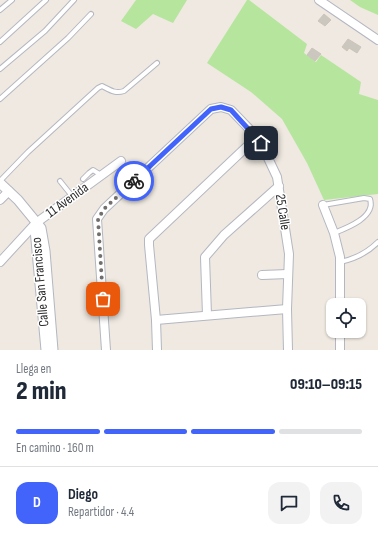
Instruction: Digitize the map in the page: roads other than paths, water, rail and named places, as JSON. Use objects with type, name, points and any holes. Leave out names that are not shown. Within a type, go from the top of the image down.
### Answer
[{"type":"street","points":[[319,0],[378,40]]},
{"type":"street","name":"25 Calle","points":[[211,109],[221,107],[231,110],[257,137],[277,177],[289,254],[287,309],[288,350]]},
{"type":"street","name":"11 Avenida","points":[[106,350],[98,219],[104,209],[211,109]]},
{"type":"street","points":[[157,350],[156,320],[148,245],[149,239],[257,137]]},
{"type":"street","name":"11 Avenida","points":[[0,262],[36,223],[121,160]]},
{"type":"street","points":[[0,182],[29,212],[36,223]]},
{"type":"street","points":[[207,315],[205,257],[224,235],[279,186]]},
{"type":"street","points":[[0,200],[8,191]]},
{"type":"street","points":[[323,205],[334,233],[340,262],[340,298]]},
{"type":"street","name":"Calle San Francisco","points":[[36,223],[35,229],[46,350]]},
{"type":"street","name":"Calle San Francisco","points":[[36,223],[41,228],[45,251],[53,350]]},
{"type":"street","points":[[262,275],[288,274]]},
{"type":"street","points":[[156,320],[287,309]]},
{"type":"street","points":[[340,338],[340,350]]},
{"type":"lane","points":[[0,10],[12,0]]},
{"type":"lane","points":[[0,42],[46,0]]},
{"type":"lane","points":[[0,69],[45,31],[74,0]]},
{"type":"lane","points":[[0,98],[68,38],[91,14]]},
{"type":"lane","points":[[0,182],[28,152],[98,88],[102,86],[112,92],[119,93],[124,91],[157,63]]},
{"type":"lane","points":[[83,179],[93,170],[101,175]]},
{"type":"lane","points":[[60,182],[72,196]]},
{"type":"lane","points":[[323,205],[364,198],[370,199],[370,210],[366,214],[352,226],[334,233]]},
{"type":"lane","points":[[340,262],[353,259],[361,255],[378,242]]}]
